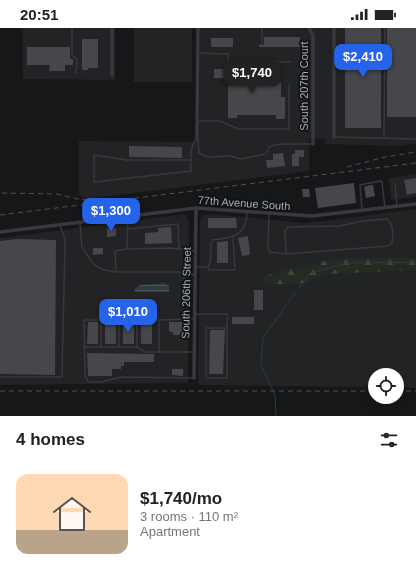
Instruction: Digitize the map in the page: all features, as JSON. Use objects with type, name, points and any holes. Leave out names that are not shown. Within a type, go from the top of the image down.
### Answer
[{"type":"street","points":[[112,28],[112,75]]},
{"type":"street","points":[[197,136],[198,28]]},
{"type":"street","name":"South 207th Court","points":[[309,28],[313,35],[313,144]]},
{"type":"street","points":[[334,28],[334,137]]},
{"type":"street","name":"77th Avenue South","points":[[0,232],[196,208],[312,216],[416,204]]},
{"type":"street","name":"South 206th Street","points":[[194,378],[196,208]]},
{"type":"lane","points":[[72,28],[72,55],[77,59],[76,74]]},
{"type":"lane","points":[[262,28],[262,43]]},
{"type":"lane","points":[[384,138],[385,28]]},
{"type":"lane","points":[[198,54],[228,54],[228,61],[290,62]]},
{"type":"lane","points":[[197,121],[220,121],[239,129],[289,129],[289,85]]},
{"type":"lane","points":[[197,136],[199,139],[200,153],[207,157],[231,156],[240,159],[266,154],[270,146],[283,144],[313,144]]},
{"type":"lane","points":[[191,160],[127,160],[94,156],[94,182],[190,171],[191,160],[191,147],[197,136]]},
{"type":"lane","points":[[334,137],[416,139]]},
{"type":"lane","points":[[362,210],[360,184],[380,181],[382,182],[385,208]]},
{"type":"lane","points":[[395,184],[397,206]]},
{"type":"lane","points":[[208,267],[210,264],[212,240],[235,236],[247,221],[247,212]]},
{"type":"lane","points":[[269,213],[268,248],[270,252],[286,254],[388,246],[392,243],[392,227],[390,222],[387,220],[363,221],[340,226],[288,227],[285,230],[286,254]]},
{"type":"lane","points":[[127,249],[128,216]]},
{"type":"lane","points":[[80,222],[82,247],[96,266],[116,272],[184,273],[195,275]]},
{"type":"lane","points":[[128,229],[178,224],[179,249]]},
{"type":"lane","points":[[0,377],[62,378],[65,240],[60,225]]},
{"type":"lane","points":[[196,267],[208,267],[209,270],[235,270],[233,237]]},
{"type":"lane","points":[[116,272],[116,251],[127,249],[171,248],[196,251]]},
{"type":"lane","points":[[184,273],[184,295]]},
{"type":"lane","points":[[195,314],[227,314],[227,328],[226,378],[206,378],[206,328],[227,328]]},
{"type":"lane","points":[[194,378],[121,377],[101,382],[89,382],[84,376],[84,320],[195,319]]},
{"type":"lane","points":[[101,320],[101,347]]},
{"type":"lane","points":[[119,320],[119,347]]},
{"type":"lane","points":[[137,320],[137,347]]},
{"type":"lane","points":[[159,320],[159,352]]},
{"type":"lane","points":[[84,347],[137,347],[145,352],[194,352]]},
{"type":"shaded area","points":[[23,28],[115,28],[115,80],[23,79]]},
{"type":"shaded area","points":[[134,28],[192,28],[192,82],[134,82]]},
{"type":"shaded area","points":[[200,28],[416,28],[416,143],[401,146],[325,144],[325,139],[309,139],[309,171],[87,199],[79,195],[79,141],[196,142],[196,138],[199,138]]},
{"type":"shaded area","points":[[416,174],[416,197],[391,200],[389,178]]},
{"type":"shaded area","points":[[416,209],[416,388],[404,388],[404,368],[368,368],[368,387],[198,385],[200,219],[203,215],[210,214],[306,223]]},
{"type":"shaded area","points":[[185,214],[189,222],[188,383],[0,385],[0,238]]},
{"type":"shaded area","points":[[165,283],[169,286],[169,292],[135,292],[135,289],[140,285]]},
{"type":"green space","points":[[416,258],[416,270],[325,274],[308,282],[297,284],[266,284],[263,276],[333,259]]},
{"type":"building","points":[[345,28],[381,28],[381,128],[345,128]]},
{"type":"building","points":[[387,28],[416,28],[416,117],[387,117]]},
{"type":"building","points":[[264,37],[300,37],[300,47],[259,47],[259,44],[264,44]]},
{"type":"building","points":[[211,38],[233,38],[233,47],[211,47]]},
{"type":"building","points":[[82,39],[98,39],[98,68],[88,68],[88,70],[82,70]]},
{"type":"building","points":[[27,47],[70,47],[70,59],[73,59],[73,65],[65,65],[65,71],[49,71],[50,65],[27,65]]},
{"type":"building","points":[[214,69],[261,69],[261,82],[281,82],[281,97],[285,97],[285,119],[276,119],[276,115],[237,115],[237,118],[228,118],[228,78],[214,78]]},
{"type":"building","points":[[129,146],[182,147],[182,158],[129,157]]},
{"type":"building","points":[[295,150],[304,150],[304,157],[299,157],[299,166],[292,166],[292,154],[295,154]]},
{"type":"building","points":[[283,153],[285,166],[267,168],[266,160],[273,160],[273,154]]},
{"type":"building","points":[[416,178],[416,193],[407,195],[404,180]]},
{"type":"building","points":[[354,183],[356,203],[318,208],[315,188]]},
{"type":"building","points":[[373,185],[375,196],[366,198],[364,187]]},
{"type":"building","points":[[302,189],[309,189],[310,197],[303,197]]},
{"type":"building","points":[[208,218],[236,218],[237,228],[208,228]]},
{"type":"building","points":[[171,227],[172,243],[145,244],[145,233],[158,232],[158,228]]},
{"type":"building","points":[[107,228],[116,228],[116,236],[107,237]]},
{"type":"building","points":[[248,236],[250,254],[242,256],[238,238]]},
{"type":"building","points":[[17,239],[56,240],[55,375],[0,374],[0,241]]},
{"type":"building","points":[[228,241],[228,263],[217,263],[217,242]]},
{"type":"building","points":[[93,248],[103,248],[103,254],[93,255]]},
{"type":"building","points":[[254,290],[263,290],[263,310],[254,310]]},
{"type":"building","points":[[232,317],[254,317],[254,324],[232,324]]},
{"type":"building","points":[[88,322],[98,322],[98,344],[87,344]]},
{"type":"building","points":[[105,322],[116,322],[116,344],[105,344]]},
{"type":"building","points":[[123,322],[134,322],[134,344],[123,344]]},
{"type":"building","points":[[141,322],[152,322],[152,344],[141,344]]},
{"type":"building","points":[[169,322],[183,322],[183,335],[173,335],[173,333],[169,331]]},
{"type":"building","points":[[210,330],[225,330],[223,374],[209,374]]},
{"type":"building","points":[[87,353],[154,354],[154,362],[124,362],[124,366],[121,366],[121,369],[112,369],[112,376],[88,376]]},
{"type":"building","points":[[172,369],[183,369],[183,376],[172,375]]},
{"type":"waterway","points":[[299,288],[310,273],[348,263],[416,262]]},
{"type":"waterway","points":[[276,416],[275,395],[261,365],[263,338],[295,293]]},
{"type":"railway","points":[[347,167],[385,157],[416,152]]},
{"type":"railway","points":[[0,215],[416,163]]},
{"type":"railway","points":[[2,193],[57,194],[90,200]]},
{"type":"railway","points":[[0,391],[368,391]]},
{"type":"railway","points":[[404,391],[416,391]]}]
